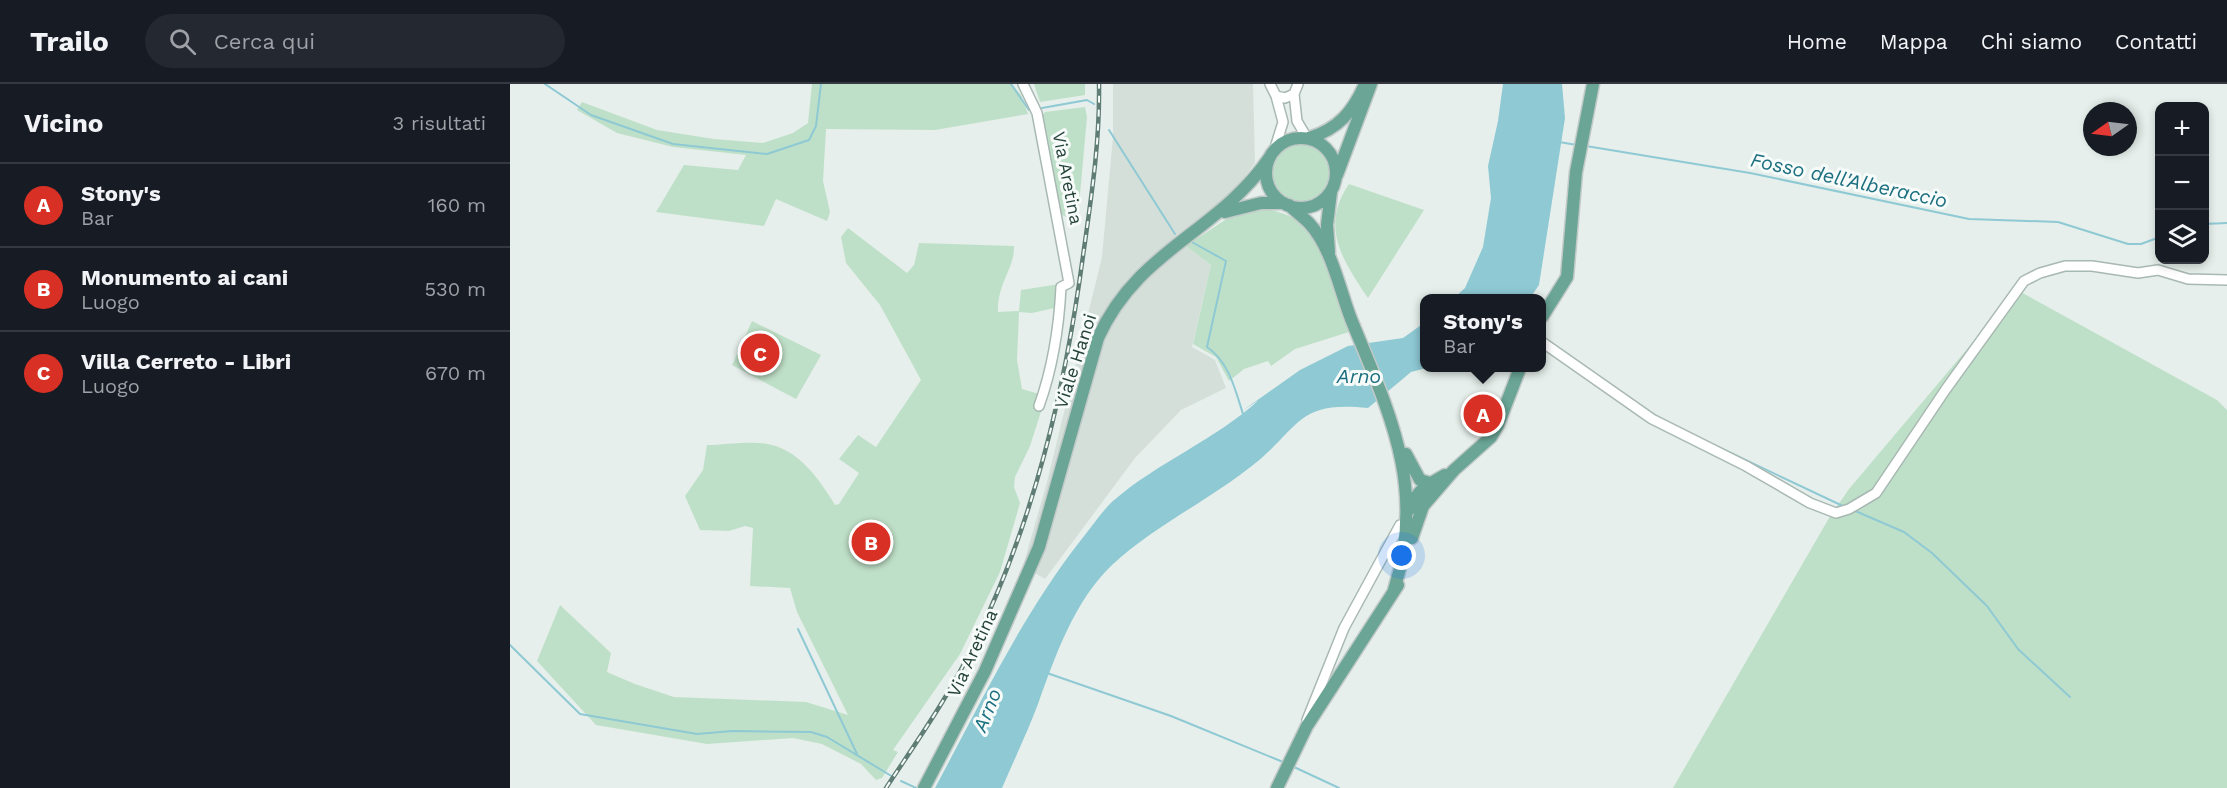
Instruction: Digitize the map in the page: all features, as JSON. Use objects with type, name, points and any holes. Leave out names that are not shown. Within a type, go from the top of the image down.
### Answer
[{"type":"main road","name":"Viale Hanoi","points":[[1044,529],[1098,338],[1120,296],[1159,257],[1218,214],[1241,194],[1272,154],[1289,140],[1325,133],[1341,122],[1365,84]]},
{"type":"main road","points":[[1330,259],[1327,225],[1331,192],[1371,84]]},
{"type":"main road","points":[[1546,311],[1567,277],[1576,172],[1593,84]]},
{"type":"main road","points":[[1308,138],[1327,149],[1336,168],[1336,179]]},
{"type":"main road","name":"Viale Hanoi","points":[[1272,154],[1267,167],[1270,188],[1286,204]]},
{"type":"main road","name":"Viale Hanoi","points":[[1218,214],[1240,206],[1286,204],[1307,207],[1324,199],[1331,192]]},
{"type":"main road","points":[[1286,204],[1310,224],[1330,259],[1350,315],[1407,454],[1420,480],[1433,487]]},
{"type":"main road","points":[[1414,496],[1424,498],[1433,487],[1486,442],[1498,425],[1518,372]]},
{"type":"main road","points":[[1394,590],[1404,551],[1405,479],[1395,427]]},
{"type":"main road","points":[[1407,454],[1414,496],[1412,538]]},
{"type":"main road","points":[[1405,479],[1414,496]]},
{"type":"main road","points":[[1277,788],[1299,742],[1405,569],[1419,513],[1433,487]]},
{"type":"main road","points":[[1404,520],[1414,496]]},
{"type":"main road","name":"Via Aretina","points":[[924,788],[985,671],[1044,529]]},
{"type":"street","name":"Via Aretina","points":[[1023,84],[1037,113],[1069,283],[1061,287],[1056,344],[1039,406]]},
{"type":"street","name":"Viale Hanoi","points":[[1269,85],[1276,96],[1283,122],[1272,154]]},
{"type":"street","points":[[1298,87],[1297,122],[1308,138]]},
{"type":"street","points":[[1276,96],[1286,98],[1298,87]]},
{"type":"street","points":[[1546,345],[1652,418],[1746,466],[1810,503],[1836,513],[1849,509],[1876,493],[1946,389],[2024,281],[2040,273],[2065,266],[2092,266],[2138,273],[2158,270],[2200,280],[2227,280]]},
{"type":"street","points":[[1299,742],[1344,628],[1378,561],[1404,520]]},
{"type":"shaded area","points":[[1113,84],[1253,84],[1255,163],[1234,191],[1174,237],[1211,265],[1192,347],[1215,360],[1226,388],[1181,410],[1135,458],[1045,579],[1023,566],[1047,482],[1102,257],[1113,137]]},
{"type":"green space","points":[[812,84],[1011,84],[1021,95],[1028,114],[935,130],[826,129],[823,181],[830,212],[827,221],[776,199],[764,226],[656,212],[684,165],[738,170],[746,155],[673,147],[617,133],[577,110],[582,102],[657,130],[714,139],[763,143],[793,133],[808,123]]},
{"type":"green space","points":[[1034,84],[1085,84],[1085,95],[1040,102]]},
{"type":"green space","points":[[1085,107],[1087,117],[1079,205],[1069,218],[1060,214],[1041,117],[1045,112]]},
{"type":"green space","points":[[1295,144],[1307,144],[1322,152],[1330,167],[1330,179],[1322,194],[1307,202],[1295,202],[1280,194],[1272,179],[1272,167],[1280,152]]},
{"type":"green space","points":[[1349,184],[1424,210],[1368,298],[1343,256],[1335,229],[1340,199]]},
{"type":"green space","points":[[1267,209],[1297,220],[1311,232],[1328,267],[1349,332],[1295,349],[1271,366],[1268,361],[1244,369],[1229,381],[1216,357],[1193,344],[1211,265],[1186,246],[1240,210]]},
{"type":"green space","points":[[848,228],[907,273],[914,265],[919,243],[1014,246],[1012,262],[1000,293],[998,312],[1019,311],[1021,290],[1060,284],[1059,307],[1032,313],[1019,312],[1017,360],[1022,389],[1046,396],[1030,446],[1015,477],[1014,487],[1020,503],[1000,572],[960,654],[893,750],[898,752],[882,778],[876,780],[861,764],[822,744],[793,738],[707,744],[596,725],[537,661],[560,605],[611,653],[607,672],[635,684],[674,697],[806,702],[848,715],[797,612],[790,588],[750,586],[753,528],[745,526],[729,531],[700,530],[685,496],[703,470],[707,445],[758,443],[772,445],[792,454],[817,478],[835,505],[839,504],[859,473],[839,459],[858,435],[876,447],[921,380],[880,305],[846,263],[841,237]]},
{"type":"green space","points":[[2017,290],[2217,400],[2227,410],[2227,788],[1673,788],[1829,518],[1849,489]]},
{"type":"green space","points":[[752,321],[821,355],[796,399],[732,365]]},
{"type":"water","points":[[1503,84],[1562,84],[1565,118],[1539,285],[1533,294],[1458,294],[1465,288],[1483,247],[1491,198],[1488,166]]},
{"type":"water","name":"Arno","points":[[1420,326],[1420,370],[1411,372],[1368,408],[1326,408],[1301,420],[1253,465],[1145,538],[1112,565],[1099,579],[1076,612],[1067,630],[1002,788],[935,788],[1021,629],[1060,569],[1113,501],[1149,474],[1224,427],[1259,400],[1242,411],[1300,370],[1348,346],[1403,338]]},
{"type":"waterway","points":[[545,84],[591,115],[673,144],[767,154],[809,140],[816,126],[821,84]]},
{"type":"waterway","points":[[1011,84],[1029,110]]},
{"type":"waterway","points":[[1042,108],[1087,100],[1094,104]]},
{"type":"waterway","points":[[1109,130],[1175,234]]},
{"type":"waterway","name":"Fosso dell'Alberaccio","points":[[1559,142],[1577,145]]},
{"type":"waterway","name":"Fosso dell'Alberaccio","points":[[1586,146],[1750,173],[1969,219],[2058,222],[2128,244],[2141,244],[2155,239]]},
{"type":"waterway","name":"Fosso dell'Alberaccio","points":[[2209,224],[2227,223]]},
{"type":"waterway","points":[[1190,241],[1226,261],[1207,347],[1215,353],[1226,368],[1243,414]]},
{"type":"waterway","points":[[1648,411],[1669,423]]},
{"type":"waterway","points":[[1714,445],[1845,507]]},
{"type":"waterway","points":[[1853,510],[1904,532],[1932,553],[1987,606],[2018,649],[2070,697]]},
{"type":"waterway","points":[[798,629],[857,754]]},
{"type":"waterway","points":[[510,645],[580,714],[697,734],[732,731],[811,732],[827,737],[893,777]]},
{"type":"waterway","points":[[1047,673],[1171,716],[1283,762]]},
{"type":"waterway","points":[[1294,767],[1339,788]]},
{"type":"waterway","points":[[901,781],[916,788]]},
{"type":"railway","points":[[886,788],[933,718],[965,663],[995,598],[1030,503],[1056,405],[1076,306],[1094,170],[1099,84]]},
{"type":"place","name":"Villa Cerreto - Libri","points":[[760,353]]},
{"type":"place","name":"Stony's","points":[[1483,414]]},
{"type":"place","name":"Monumento ai cani","points":[[871,542]]}]
